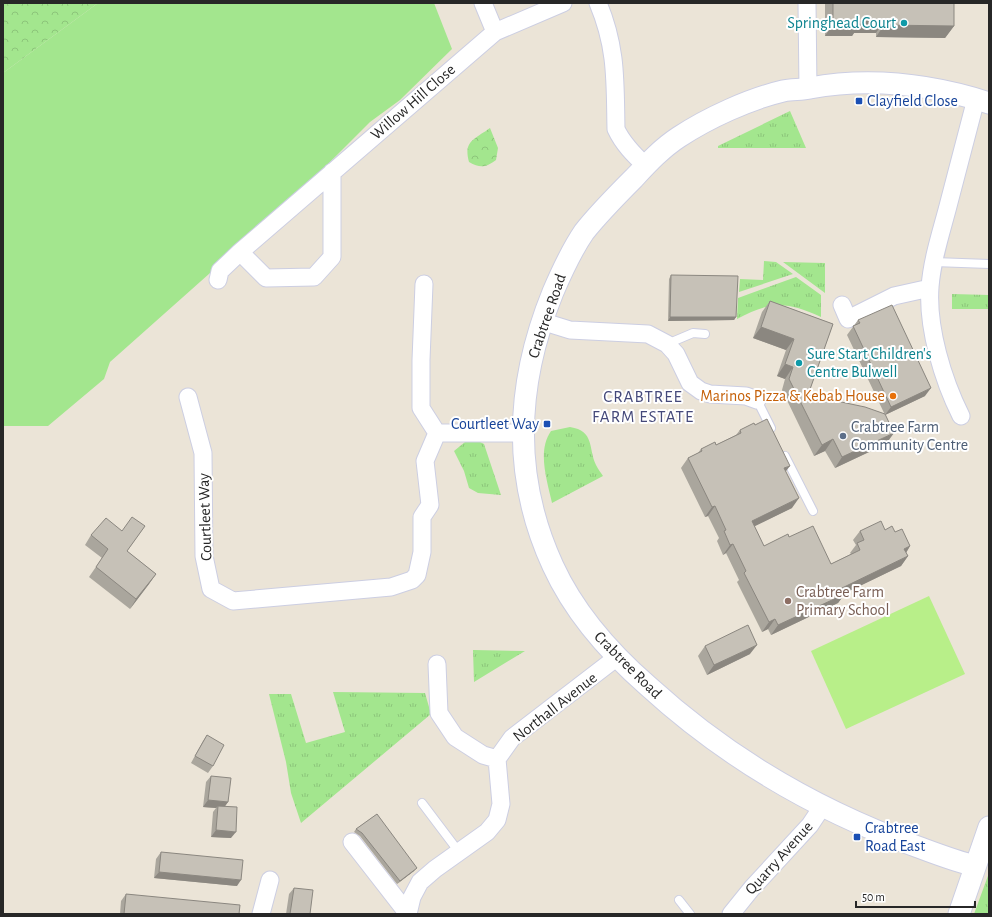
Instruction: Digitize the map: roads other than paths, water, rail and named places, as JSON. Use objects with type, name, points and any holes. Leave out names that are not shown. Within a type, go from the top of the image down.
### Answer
[{"type":"street","points":[[483,3],[495,32]]},
{"type":"street","name":"Willow Hill Close","points":[[218,280],[220,271],[240,252],[495,32],[563,3]]},
{"type":"street","points":[[598,3],[609,31],[614,54],[616,129],[629,151],[646,166]]},
{"type":"street","points":[[807,3],[808,89]]},
{"type":"street","name":"Crabtree Road","points":[[975,866],[889,838],[822,807],[768,777],[671,707],[616,658],[596,635],[574,604],[553,566],[536,518],[527,482],[522,433],[525,388],[531,357],[541,321],[565,263],[584,233],[608,205],[646,166],[677,138],[725,113],[785,91],[847,83],[890,82],[935,89],[982,101]]},
{"type":"street","points":[[961,416],[953,401],[940,360],[933,326],[930,288],[934,262],[982,101]]},
{"type":"street","points":[[240,252],[266,278],[314,277],[332,257],[332,172]]},
{"type":"street","points":[[424,284],[421,408],[437,433],[522,433]]},
{"type":"street","points":[[842,305],[848,319],[894,296],[930,288]]},
{"type":"street","points":[[541,321],[570,330],[648,334],[667,344],[676,354],[690,383],[701,391],[710,394],[746,396],[757,400]]},
{"type":"street","name":"Courtleet Way","points":[[188,397],[203,454],[204,556],[209,582],[211,589],[233,601],[391,586],[412,580],[417,575],[422,552],[422,517],[430,505],[425,461],[437,433]]},
{"type":"street","name":"Northall Avenue","points":[[497,759],[512,738],[616,658]]},
{"type":"street","points":[[408,914],[412,897],[420,882],[434,869],[487,832],[497,820],[501,804],[497,759],[483,755],[455,736],[439,713],[437,664]]},
{"type":"street","name":"Quarry Avenue","points":[[735,912],[752,888],[810,825],[822,807]]},
{"type":"street","points":[[959,914],[989,827]]},
{"type":"street","points":[[352,842],[408,914]]},
{"type":"street","points":[[261,914],[270,880]]},
{"type":"lane","points":[[934,262],[989,264]]},
{"type":"lane","points":[[667,344],[692,333],[706,334]]},
{"type":"lane","points":[[757,400],[774,435]]},
{"type":"lane","points":[[781,449],[813,511]]},
{"type":"lane","points":[[422,803],[459,852]]},
{"type":"lane","points":[[679,900],[690,914]]},
{"type":"place","name":"Springhead Court","points":[[904,23]]},
{"type":"place","name":"Clayfield Close","points":[[859,101]]},
{"type":"place","name":"Sure Start Children's Centre Bulwell","points":[[799,363]]},
{"type":"place","name":"Marinos Pizza & Kebab House","points":[[893,396]]},
{"type":"place","name":"Courtleet Way","points":[[547,424]]},
{"type":"place","name":"Crabtree Farm Community Centre","points":[[843,436]]},
{"type":"place","name":"Crabtree Farm Primary School","points":[[788,601]]},
{"type":"place","name":"Crabtree Road East","points":[[857,837]]},
{"type":"district","name":"CRABTREE FARM ESTATE","points":[[643,406]]}]
